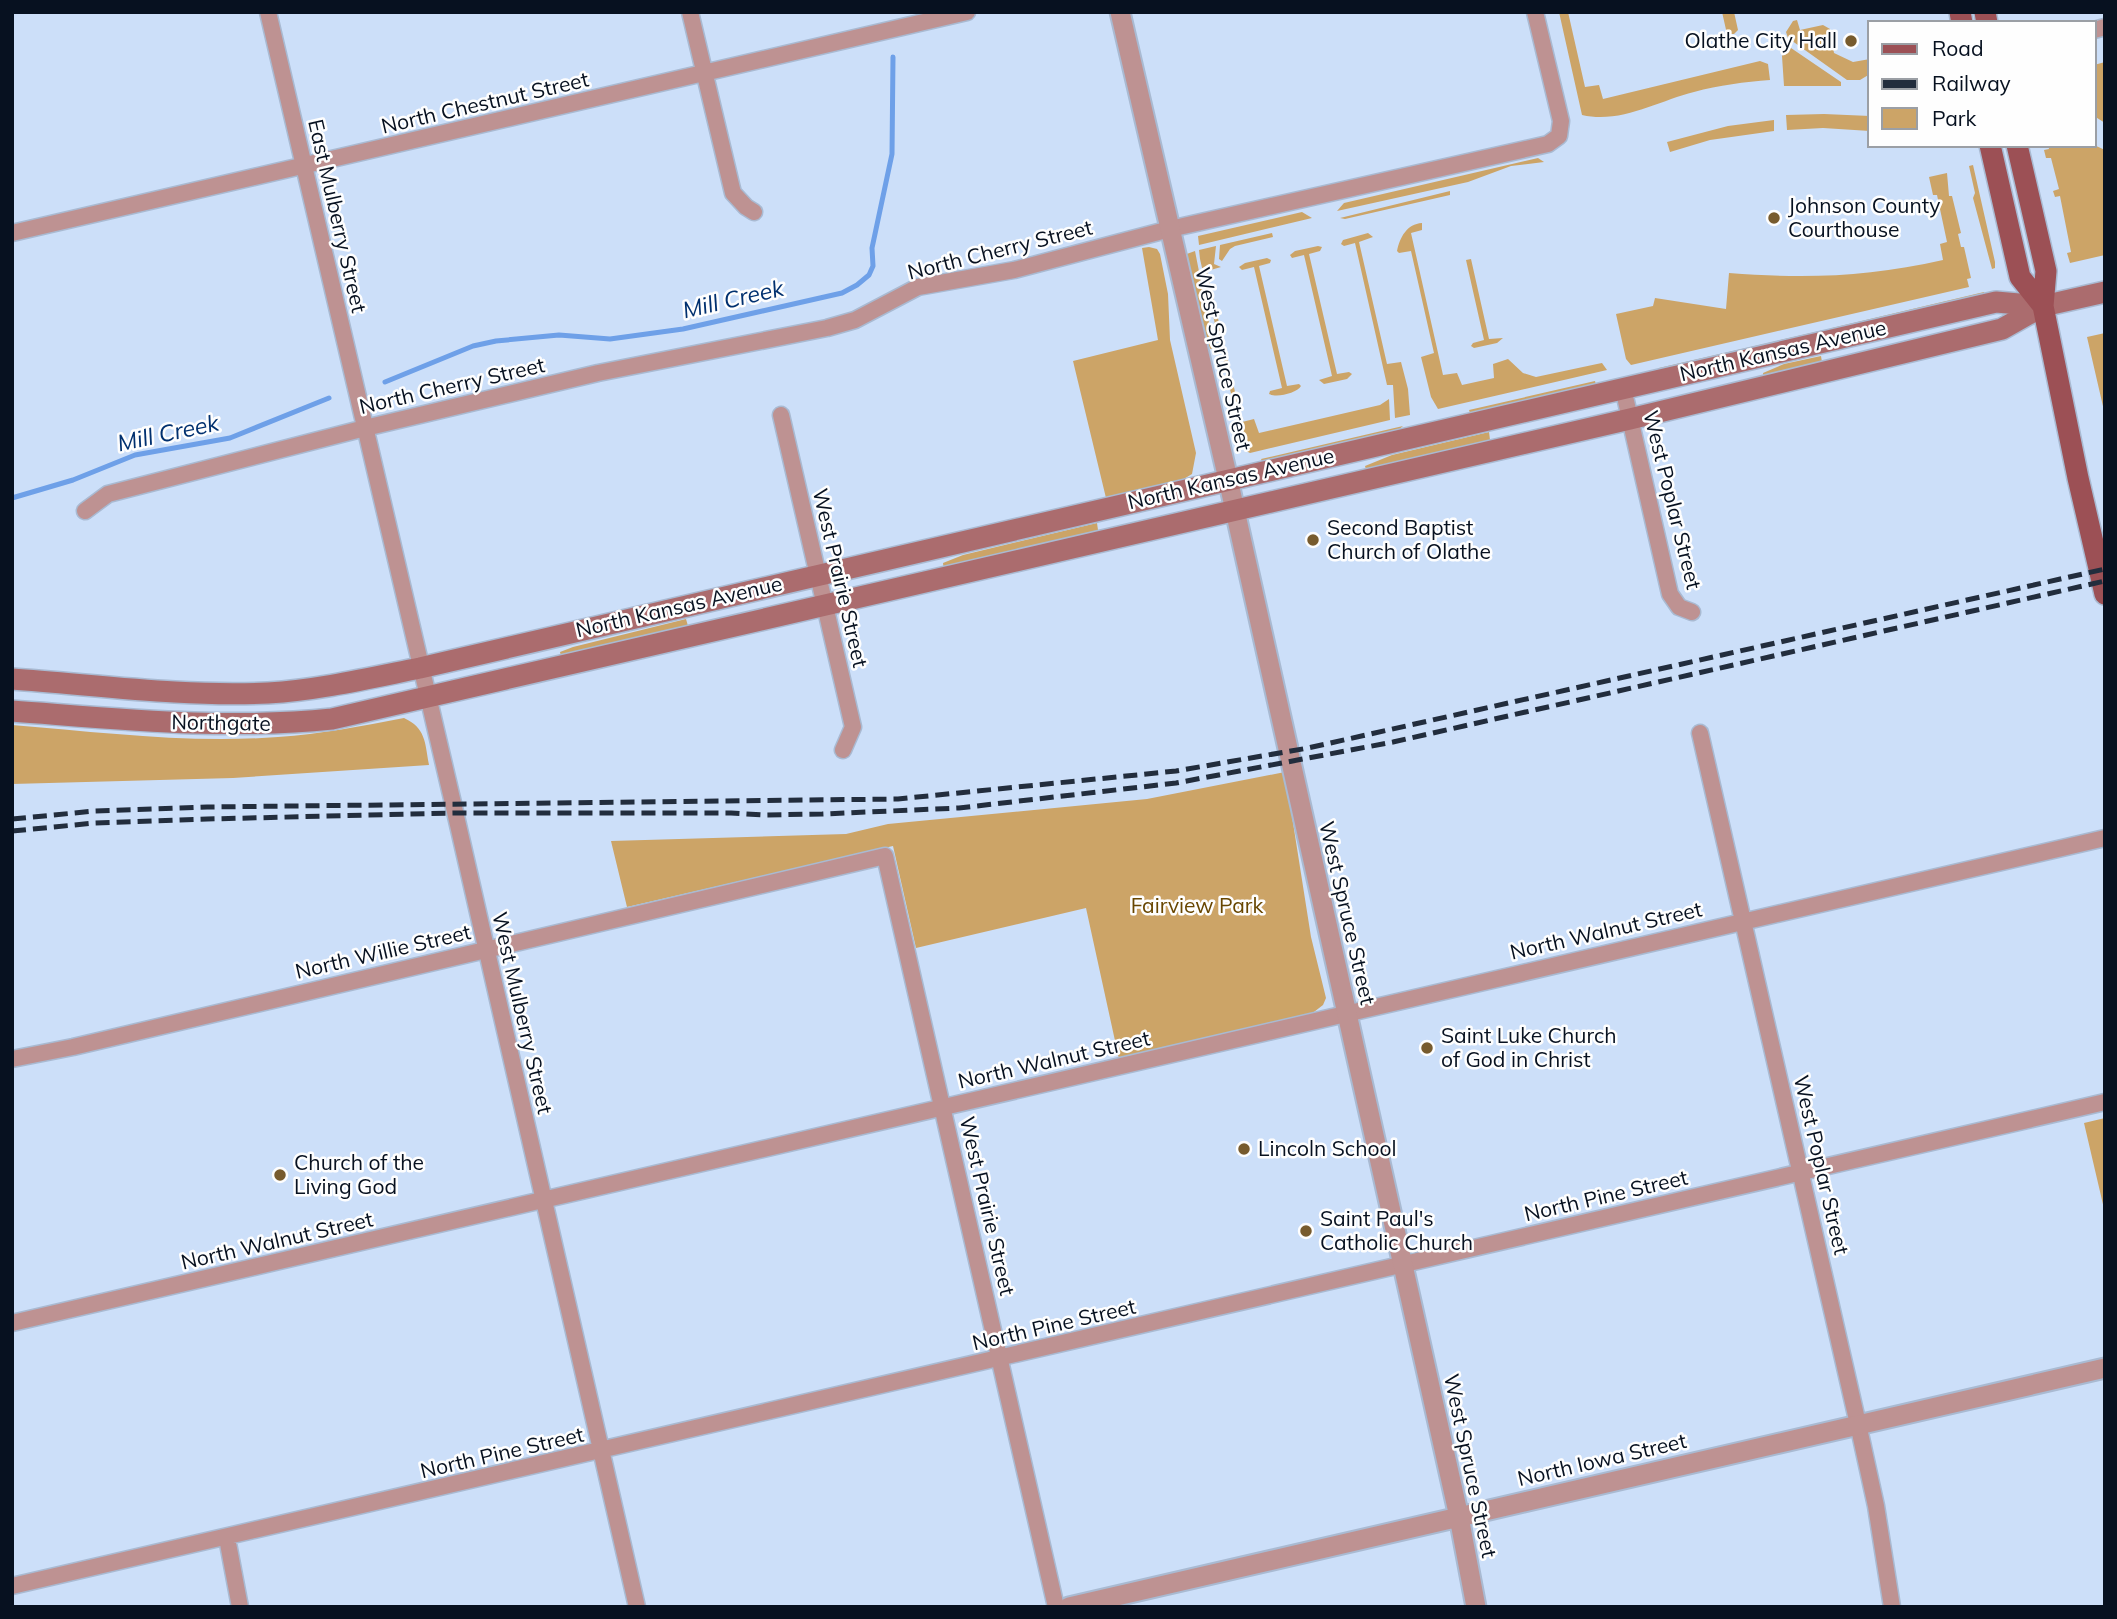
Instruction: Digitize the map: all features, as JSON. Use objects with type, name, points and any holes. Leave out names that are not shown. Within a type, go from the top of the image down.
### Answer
[{"type":"main road","points":[[1990,147],[2020,277],[2043,306]]},
{"type":"main road","points":[[2017,147],[2046,271],[2043,306],[2105,594]]},
{"type":"main road","name":"North Kansas Avenue","points":[[428,698],[1630,419],[2002,329],[2043,306],[2105,292]]},
{"type":"main road","name":"North Kansas Avenue","points":[[420,668],[1996,302],[2043,306]]},
{"type":"main road","name":"Northgate","points":[[12,678],[196,693],[268,693],[322,687],[420,668]]},
{"type":"main road","name":"Northgate","points":[[12,711],[200,725],[278,724],[332,719],[428,698]]},
{"type":"street","name":"East Mulberry Street","points":[[268,12],[365,428]]},
{"type":"street","points":[[690,12],[733,193],[754,212]]},
{"type":"street","name":"North Chestnut Street","points":[[12,233],[967,12]]},
{"type":"street","name":"West Spruce Street","points":[[1120,12],[1228,479],[1459,1517],[1476,1607]]},
{"type":"street","name":"North Cherry Street","points":[[85,511],[108,494],[365,428],[598,373],[827,328],[855,320],[918,287],[1014,270],[1170,229],[1540,146],[1554,141],[1561,130],[1561,121],[1535,12]]},
{"type":"street","name":"West Poplar Street","points":[[1623,388],[1670,594],[1679,607],[1692,612]]},
{"type":"street","name":"West Prairie Street","points":[[781,415],[853,727],[843,750]]},
{"type":"street","name":"West Mulberry Street","points":[[365,428],[637,1607]]},
{"type":"street","name":"West Poplar Street","points":[[1700,733],[1858,1424],[1876,1506],[1892,1607]]},
{"type":"street","name":"North Walnut Street","points":[[12,1323],[2105,838]]},
{"type":"street","name":"West Prairie Street","points":[[886,856],[1056,1607]]},
{"type":"street","name":"North Willie Street","points":[[12,1059],[73,1047],[886,856]]},
{"type":"street","name":"North Pine Street","points":[[12,1586],[2105,1102]]},
{"type":"street","name":"North Iowa Street","points":[[1069,1607],[2105,1368]]},
{"type":"street","points":[[227,1538],[240,1607]]},
{"type":"green space","points":[[1559,12],[1568,12],[1585,87],[1599,85],[1603,99],[1760,61],[1768,64],[1770,80],[1703,90],[1625,114],[1597,117],[1582,115]]},
{"type":"green space","points":[[1722,12],[1734,12],[1738,30],[1734,34],[1727,34]]},
{"type":"green space","points":[[1797,20],[1800,30],[1823,25],[1830,29],[1834,53],[1853,62],[1868,59],[1868,75],[1860,80],[1847,80],[1788,38],[1786,32],[1793,21]]},
{"type":"green space","points":[[1791,48],[1841,82],[1841,86],[1784,86],[1782,56]]},
{"type":"green space","points":[[2105,62],[2105,123],[2096,117],[2096,64]]},
{"type":"green space","points":[[1786,115],[1868,116],[1868,131],[1823,128],[1787,130]]},
{"type":"green space","points":[[1774,120],[1774,131],[1710,140],[1670,152],[1667,142],[1728,126]]},
{"type":"green space","points":[[2096,146],[2105,150],[2105,255],[2070,263],[2067,253],[2071,252],[2060,196],[2055,197],[2053,191],[2059,189],[2051,158],[2046,158],[2044,150]]},
{"type":"green space","points":[[1538,158],[1544,162],[1511,166],[1468,182],[1337,211],[1344,203]]},
{"type":"green space","points":[[1973,165],[1995,262],[1995,268],[1992,269],[1973,198],[1975,193],[1969,166]]},
{"type":"green space","points":[[1947,173],[1949,196],[1952,196],[1961,233],[1958,234],[1961,247],[1964,247],[1971,278],[1967,279],[1969,287],[1631,365],[1626,359],[1616,314],[1653,306],[1655,298],[1726,309],[1729,273],[1837,275],[1889,270],[1943,260],[1940,244],[1947,242],[1937,195],[1933,195],[1929,177]]},
{"type":"green space","points":[[1450,191],[1450,195],[1340,218]]},
{"type":"green space","points":[[1302,212],[1312,218],[1199,245],[1198,236]]},
{"type":"green space","points":[[1422,223],[1422,230],[1411,233],[1443,375],[1457,373],[1462,385],[1494,378],[1493,364],[1508,359],[1523,373],[1536,377],[1602,363],[1607,370],[1438,409],[1431,397],[1421,357],[1434,353],[1411,251],[1397,251],[1405,232]]},
{"type":"green space","points":[[1272,233],[1273,237],[1235,246],[1222,261],[1219,259],[1220,245]]},
{"type":"green space","points":[[1368,233],[1373,237],[1359,242],[1387,364],[1401,362],[1408,389],[1410,415],[1395,418],[1393,385],[1387,385],[1355,243],[1344,246],[1341,244],[1343,240]]},
{"type":"green space","points":[[1216,246],[1214,264],[1221,267],[1207,271],[1242,422],[1254,419],[1259,433],[1380,405],[1389,399],[1390,420],[1250,453],[1244,450],[1200,259],[1199,250]]},
{"type":"green space","points":[[1322,247],[1320,251],[1309,254],[1337,374],[1352,374],[1347,379],[1324,384],[1319,380],[1332,376],[1304,255],[1292,258],[1290,255],[1295,251]]},
{"type":"green space","points":[[1142,248],[1157,249],[1160,254],[1168,294],[1170,340],[1196,453],[1192,474],[1182,480],[1106,498],[1073,361],[1158,340]]},
{"type":"green space","points":[[1195,251],[1214,348],[1210,349],[1184,255]]},
{"type":"green space","points":[[1267,258],[1271,260],[1270,263],[1259,266],[1287,386],[1301,386],[1282,395],[1269,394],[1270,391],[1282,388],[1254,267],[1242,270],[1239,267]]},
{"type":"green space","points":[[1471,259],[1489,339],[1503,338],[1497,343],[1474,348],[1471,346],[1473,343],[1484,340],[1466,260]]},
{"type":"green space","points":[[1984,292],[1985,294],[1832,328]]},
{"type":"green space","points":[[1824,330],[1820,333],[1659,368]]},
{"type":"green space","points":[[2105,333],[2105,415],[2087,337]]},
{"type":"green space","points":[[1821,356],[1822,362],[1764,381],[1763,373],[1784,364]]},
{"type":"green space","points":[[1595,381],[1596,385],[1477,413],[1470,413],[1469,410]]},
{"type":"green space","points":[[1403,426],[1396,432],[1270,461],[1261,459]]},
{"type":"green space","points":[[1489,432],[1490,440],[1484,443],[1367,473],[1365,466],[1392,455]]},
{"type":"green space","points":[[1097,523],[1098,530],[1086,536],[944,571],[943,563],[963,555]]},
{"type":"green space","points":[[686,619],[688,626],[675,632],[562,660],[560,652],[573,647]]},
{"type":"green space","points":[[404,718],[421,731],[429,765],[233,778],[12,784],[12,725],[145,736],[245,739],[310,734]]},
{"type":"green space","name":"Fairview Park","points":[[1285,772],[1311,937],[1326,998],[1323,1005],[1310,1015],[1119,1059],[1086,908],[916,948],[893,846],[627,907],[611,841],[846,834],[888,824],[1147,799]]},
{"type":"green space","points":[[2105,1118],[2105,1213],[2084,1123]]},
{"type":"waterway","name":"Mill Creek","points":[[385,382],[473,346],[496,341],[559,335],[610,339],[683,329],[842,293],[857,285],[869,275],[873,266],[872,248],[892,154],[893,57]]},
{"type":"waterway","name":"Mill Creek","points":[[12,498],[73,480],[135,455],[230,438],[329,398]]},
{"type":"railway","points":[[12,819],[95,811],[207,807],[898,799],[1176,771],[1308,748],[2105,569]]},
{"type":"railway","points":[[12,831],[95,823],[455,813],[822,814],[959,808],[1176,783],[1393,742],[2105,581]]},
{"type":"place","name":"Olathe City Hall","points":[[1851,41]]},
{"type":"place","name":"Johnson County Courthouse","points":[[1774,218]]},
{"type":"place","name":"Second Baptist Church of Olathe","points":[[1313,540]]},
{"type":"place","name":"Saint Luke Church of God in Christ","points":[[1427,1048]]},
{"type":"place","name":"Lincoln School","points":[[1244,1149]]},
{"type":"place","name":"Church of the Living God","points":[[280,1175]]},
{"type":"place","name":"Saint Paul's Catholic Church","points":[[1306,1231]]}]
